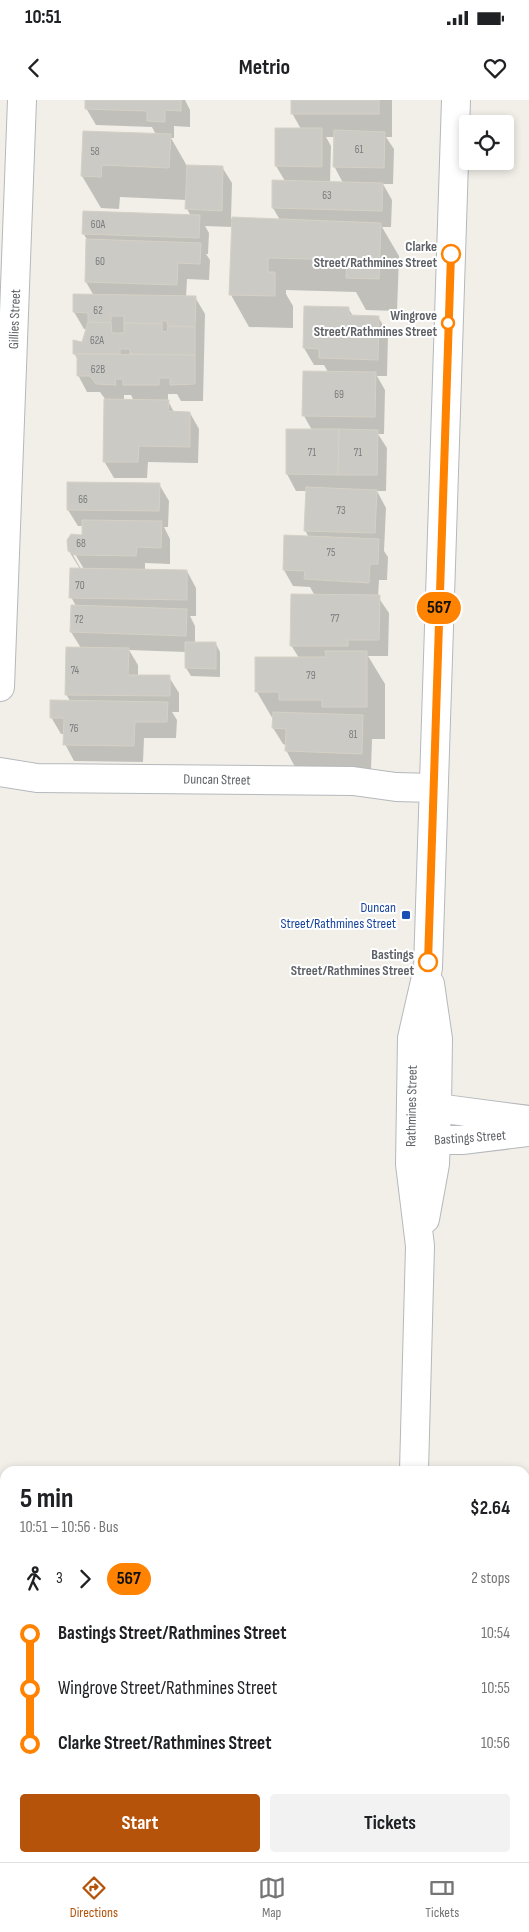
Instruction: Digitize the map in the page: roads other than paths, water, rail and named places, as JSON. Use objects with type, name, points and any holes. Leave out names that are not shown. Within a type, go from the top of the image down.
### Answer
[{"type":"street","name":"Gillies Street","points":[[0,688],[22,100]]},
{"type":"street","name":"Rathmines Street","points":[[414,1466],[420,1246],[410,1164],[423,1140],[424,1108],[412,1038],[428,968],[456,100]]},
{"type":"street","name":"Duncan Street","points":[[0,772],[37,778],[352,781],[396,787],[434,788]]},
{"type":"street","name":"Bastings Street","points":[[424,1108],[529,1120]]},
{"type":"street","name":"Bastings Street","points":[[423,1140],[462,1140],[529,1132]]},
{"type":"place","name":"Clarke Street/Rathmines Street","points":[[451,254]]},
{"type":"place","name":"Wingrove Street/Rathmines Street","points":[[448,323]]},
{"type":"place","name":"Duncan Street/Rathmines Street","points":[[406,915]]},
{"type":"place","name":"Bastings Street/Rathmines Street","points":[[428,962]]}]
